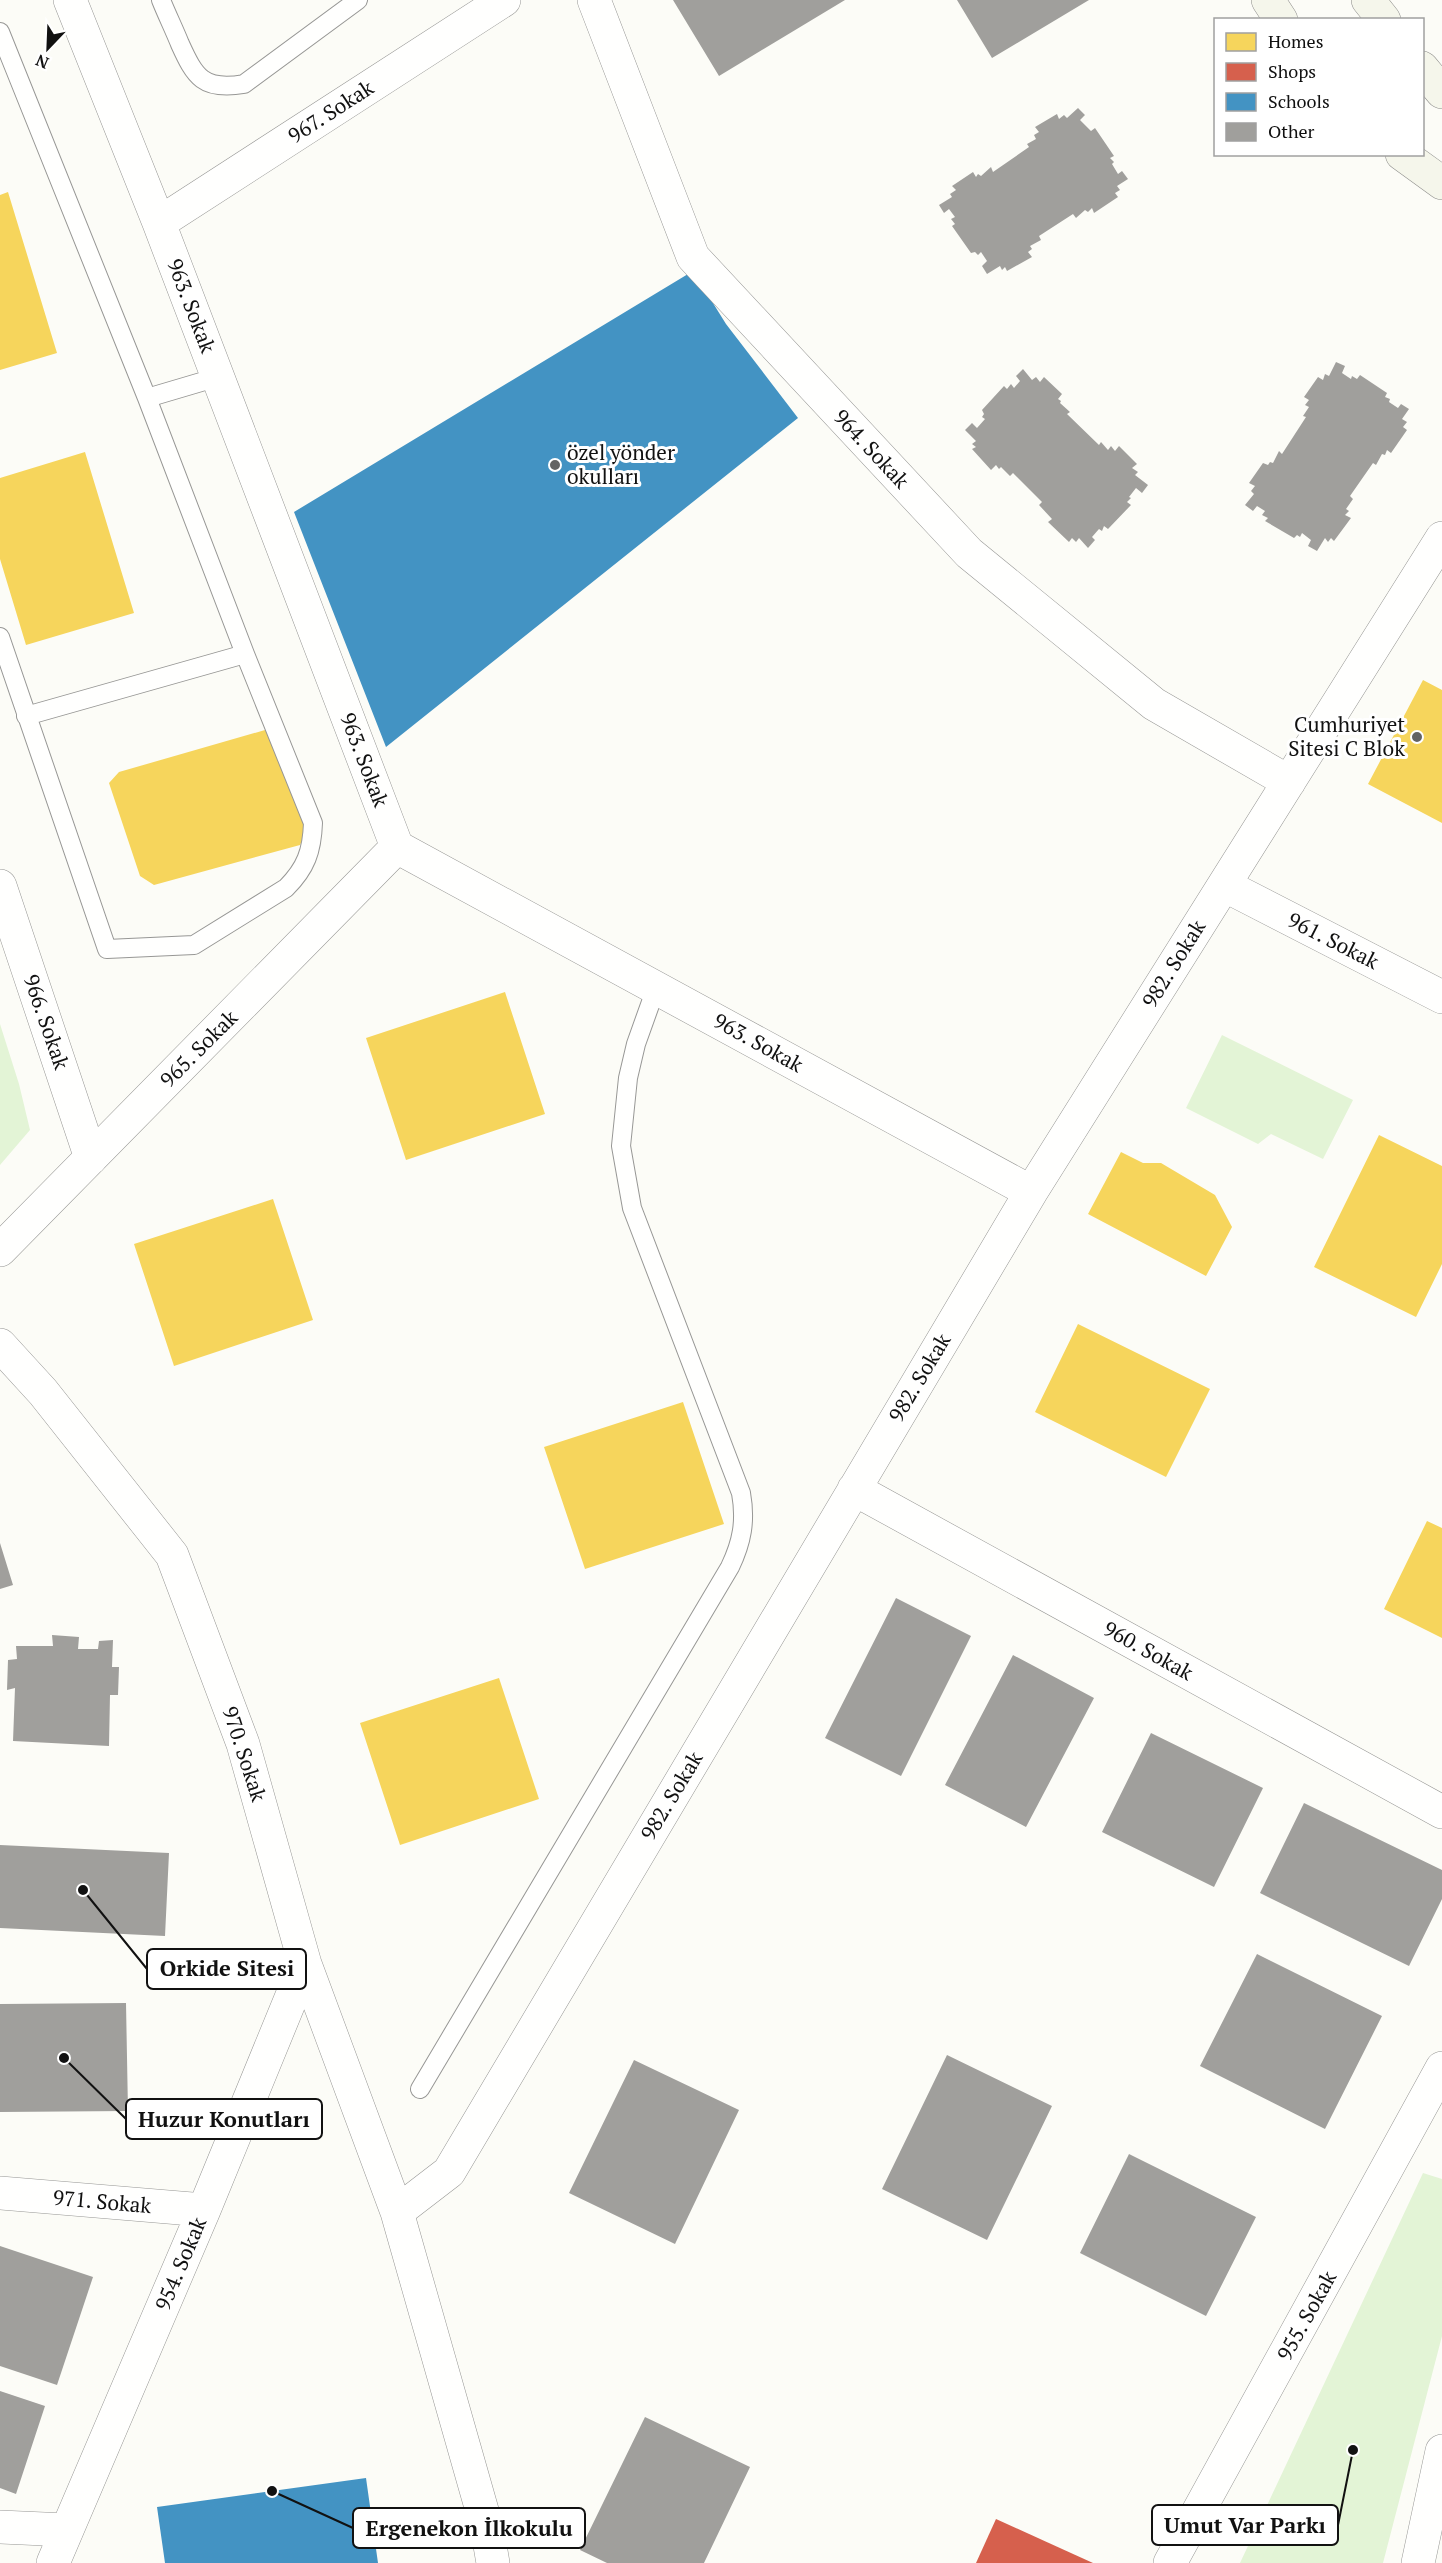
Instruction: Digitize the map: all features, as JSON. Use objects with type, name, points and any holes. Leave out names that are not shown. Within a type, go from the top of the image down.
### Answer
[{"type":"main road","points":[[1268,0],[1280,18]]},
{"type":"main road","points":[[1368,0],[1382,18]]},
{"type":"main road","points":[[1424,70],[1442,92]]},
{"type":"main road","points":[[1405,156],[1442,183]]},
{"type":"street","name":"963. Sokak","points":[[70,0],[159,223],[397,847],[1031,1192]]},
{"type":"street","name":"967. Sokak","points":[[159,223],[504,0]]},
{"type":"street","name":"964. Sokak","points":[[594,0],[693,257],[969,553],[1154,704],[1288,782]]},
{"type":"street","name":"982. Sokak","points":[[397,2212],[449,2172],[1031,1192],[1442,538]]},
{"type":"street","name":"965. Sokak","points":[[0,1250],[397,847]]},
{"type":"street","name":"961. Sokak","points":[[1224,885],[1442,997]]},
{"type":"street","name":"966. Sokak","points":[[0,886],[91,1158]]},
{"type":"street","name":"970. Sokak","points":[[0,1345],[43,1392],[172,1556],[243,1744],[305,1964],[397,2212],[487,2528],[492,2563]]},
{"type":"street","name":"960. Sokak","points":[[854,1489],[1442,1812]]},
{"type":"street","name":"954. Sokak","points":[[53,2563],[204,2210],[305,1964]]},
{"type":"street","name":"955. Sokak","points":[[1170,2563],[1442,2068]]},
{"type":"street","name":"971. Sokak","points":[[0,2193],[204,2210]]},
{"type":"street","points":[[1418,2563],[1442,2451]]},
{"type":"street","points":[[0,2527],[67,2530]]},
{"type":"lane","points":[[161,0],[193,72],[204,80],[219,86],[231,87],[244,84],[358,0]]},
{"type":"lane","points":[[0,32],[147,398],[245,654],[313,823],[312,844],[308,860],[298,875],[286,888],[194,945],[107,949],[0,637]]},
{"type":"lane","points":[[147,398],[218,377]]},
{"type":"lane","points":[[26,716],[245,654]]},
{"type":"lane","points":[[420,2089],[730,1567],[739,1549],[744,1529],[741,1493],[632,1208],[621,1146],[628,1078],[636,1044],[656,988]]},
{"type":"green space","points":[[0,1024],[19,1084],[30,1130],[0,1165]]},
{"type":"green space","points":[[1222,1035],[1353,1100],[1323,1159],[1271,1134],[1258,1144],[1186,1108]]},
{"type":"green space","points":[[1423,2173],[1442,2179],[1442,2336],[1383,2563],[1240,2563]]},
{"type":"building: Homes","points":[[8,192],[57,353],[0,370],[0,195]]},
{"type":"building: Homes","points":[[85,452],[134,613],[26,645],[0,559],[0,478]]},
{"type":"building: Homes","name":"Cumhuriyet Sitesi C Blok","points":[[1423,680],[1442,690],[1442,823],[1368,784]]},
{"type":"building: Homes","points":[[265,730],[277,742],[306,831],[300,845],[154,885],[140,876],[109,783],[119,772]]},
{"type":"building: Homes","points":[[505,992],[545,1114],[406,1160],[366,1038]]},
{"type":"building: Homes","points":[[1379,1135],[1442,1166],[1442,1264],[1416,1317],[1314,1267]]},
{"type":"building: Homes","points":[[1121,1152],[1143,1163],[1161,1163],[1215,1195],[1232,1227],[1206,1276],[1088,1214]]},
{"type":"building: Homes","points":[[273,1199],[313,1320],[174,1366],[134,1244]]},
{"type":"building: Homes","points":[[1078,1324],[1210,1389],[1166,1477],[1035,1412]]},
{"type":"building: Homes","points":[[683,1402],[724,1524],[585,1569],[544,1447]]},
{"type":"building: Homes","points":[[1427,1521],[1442,1528],[1442,1638],[1384,1609]]},
{"type":"building: Homes","points":[[499,1678],[539,1799],[400,1845],[360,1723]]},
{"type":"building: Shops","points":[[996,2519],[1093,2563],[976,2563]]},
{"type":"building: Schools","name":"özel yönder okulları","points":[[693,271],[726,324],[798,418],[386,747],[294,512]]},
{"type":"building: Schools","points":[[366,2478],[378,2563],[165,2563],[157,2507]]},
{"type":"building: Other","points":[[673,0],[845,0],[719,76]]},
{"type":"building: Other","points":[[957,0],[1089,0],[992,58]]},
{"type":"building: Other","points":[[1078,108],[1085,115],[1080,120],[1091,131],[1095,128],[1114,156],[1110,158],[1118,174],[1122,171],[1128,179],[1117,186],[1120,190],[1115,193],[1118,197],[1094,213],[1092,208],[1088,212],[1085,210],[1076,218],[1073,214],[1039,236],[1041,240],[1030,246],[1032,249],[1028,252],[1032,257],[1007,271],[1005,267],[1002,270],[1000,266],[987,274],[982,266],[987,261],[981,252],[978,255],[975,252],[971,253],[952,226],[955,224],[951,219],[955,217],[949,209],[944,213],[939,205],[952,197],[950,194],[956,190],[952,186],[973,172],[976,177],[978,174],[981,176],[991,167],[993,172],[1029,147],[1027,144],[1036,139],[1034,135],[1039,132],[1035,127],[1057,114],[1059,119],[1064,115],[1067,118]]},
{"type":"building: Other","points":[[1336,362],[1345,366],[1342,373],[1351,379],[1352,376],[1357,379],[1360,375],[1387,393],[1385,397],[1390,399],[1389,402],[1398,408],[1401,404],[1409,409],[1402,419],[1407,422],[1403,427],[1407,430],[1391,453],[1387,450],[1376,465],[1373,463],[1350,496],[1353,499],[1345,515],[1351,518],[1334,541],[1331,538],[1328,542],[1325,538],[1317,551],[1308,546],[1311,540],[1302,533],[1300,537],[1297,535],[1294,538],[1265,521],[1268,518],[1262,515],[1265,511],[1257,506],[1253,511],[1245,505],[1254,494],[1251,491],[1255,486],[1249,483],[1263,463],[1268,465],[1270,462],[1273,463],[1279,451],[1282,454],[1306,417],[1303,416],[1309,407],[1305,405],[1309,400],[1304,397],[1318,377],[1323,380],[1325,374],[1329,376]]},
{"type":"building: Other","points":[[1023,369],[1032,380],[1036,377],[1040,382],[1044,377],[1062,394],[1058,399],[1070,412],[1067,414],[1099,445],[1101,442],[1108,450],[1111,446],[1115,451],[1119,446],[1137,464],[1132,468],[1138,472],[1135,475],[1148,485],[1142,493],[1136,488],[1127,502],[1131,505],[1108,529],[1104,526],[1102,531],[1099,529],[1092,537],[1095,540],[1088,548],[1079,538],[1076,542],[1072,538],[1069,542],[1048,522],[1052,519],[1039,505],[1042,502],[1013,473],[1010,476],[996,465],[991,470],[972,449],[976,447],[972,444],[976,441],[965,430],[972,423],[977,428],[985,419],[982,417],[984,414],[982,410],[1004,386],[1007,389],[1011,384],[1014,388],[1020,381],[1016,376]]},
{"type":"building: Other","points":[[0,1543],[13,1585],[0,1589]]},
{"type":"building: Other","points":[[896,1598],[971,1636],[901,1776],[825,1738]]},
{"type":"building: Other","points":[[52,1635],[79,1637],[78,1649],[98,1649],[99,1641],[113,1640],[112,1667],[119,1667],[118,1695],[110,1695],[109,1746],[13,1741],[15,1688],[7,1690],[8,1660],[17,1659],[16,1646],[53,1646]]},
{"type":"building: Other","points":[[1013,1655],[1094,1698],[1026,1827],[945,1785]]},
{"type":"building: Other","points":[[1151,1733],[1263,1788],[1214,1887],[1102,1832]]},
{"type":"building: Other","points":[[1304,1803],[1442,1870],[1442,1899],[1409,1966],[1260,1893]]},
{"type":"building: Other","points":[[0,1845],[169,1853],[165,1936],[0,1928]]},
{"type":"building: Other","points":[[1257,1954],[1382,2016],[1325,2129],[1200,2066]]},
{"type":"building: Other","points":[[126,2003],[128,2111],[0,2112],[0,2004]]},
{"type":"building: Other","points":[[947,2055],[1052,2106],[987,2240],[882,2189]]},
{"type":"building: Other","points":[[634,2060],[739,2110],[675,2244],[569,2193]]},
{"type":"building: Other","points":[[1129,2154],[1256,2217],[1206,2316],[1080,2253]]},
{"type":"building: Other","points":[[0,2246],[93,2277],[57,2385],[0,2366]]},
{"type":"building: Other","points":[[0,2391],[45,2406],[16,2494],[0,2488]]},
{"type":"building: Other","points":[[645,2417],[750,2467],[704,2563],[607,2563],[580,2550]]},
{"type":"place","name":"özel yönder okulları","points":[[555,465]]},
{"type":"place","name":"Cumhuriyet Sitesi C Blok","points":[[1417,737]]},
{"type":"place","name":"Orkide Sitesi","points":[[83,1890]]},
{"type":"place","name":"Huzur Konutları","points":[[64,2058]]},
{"type":"place","name":"Umut Var Parkı","points":[[1353,2450]]},
{"type":"place","name":"Ergenekon İlkokulu","points":[[272,2491]]}]
